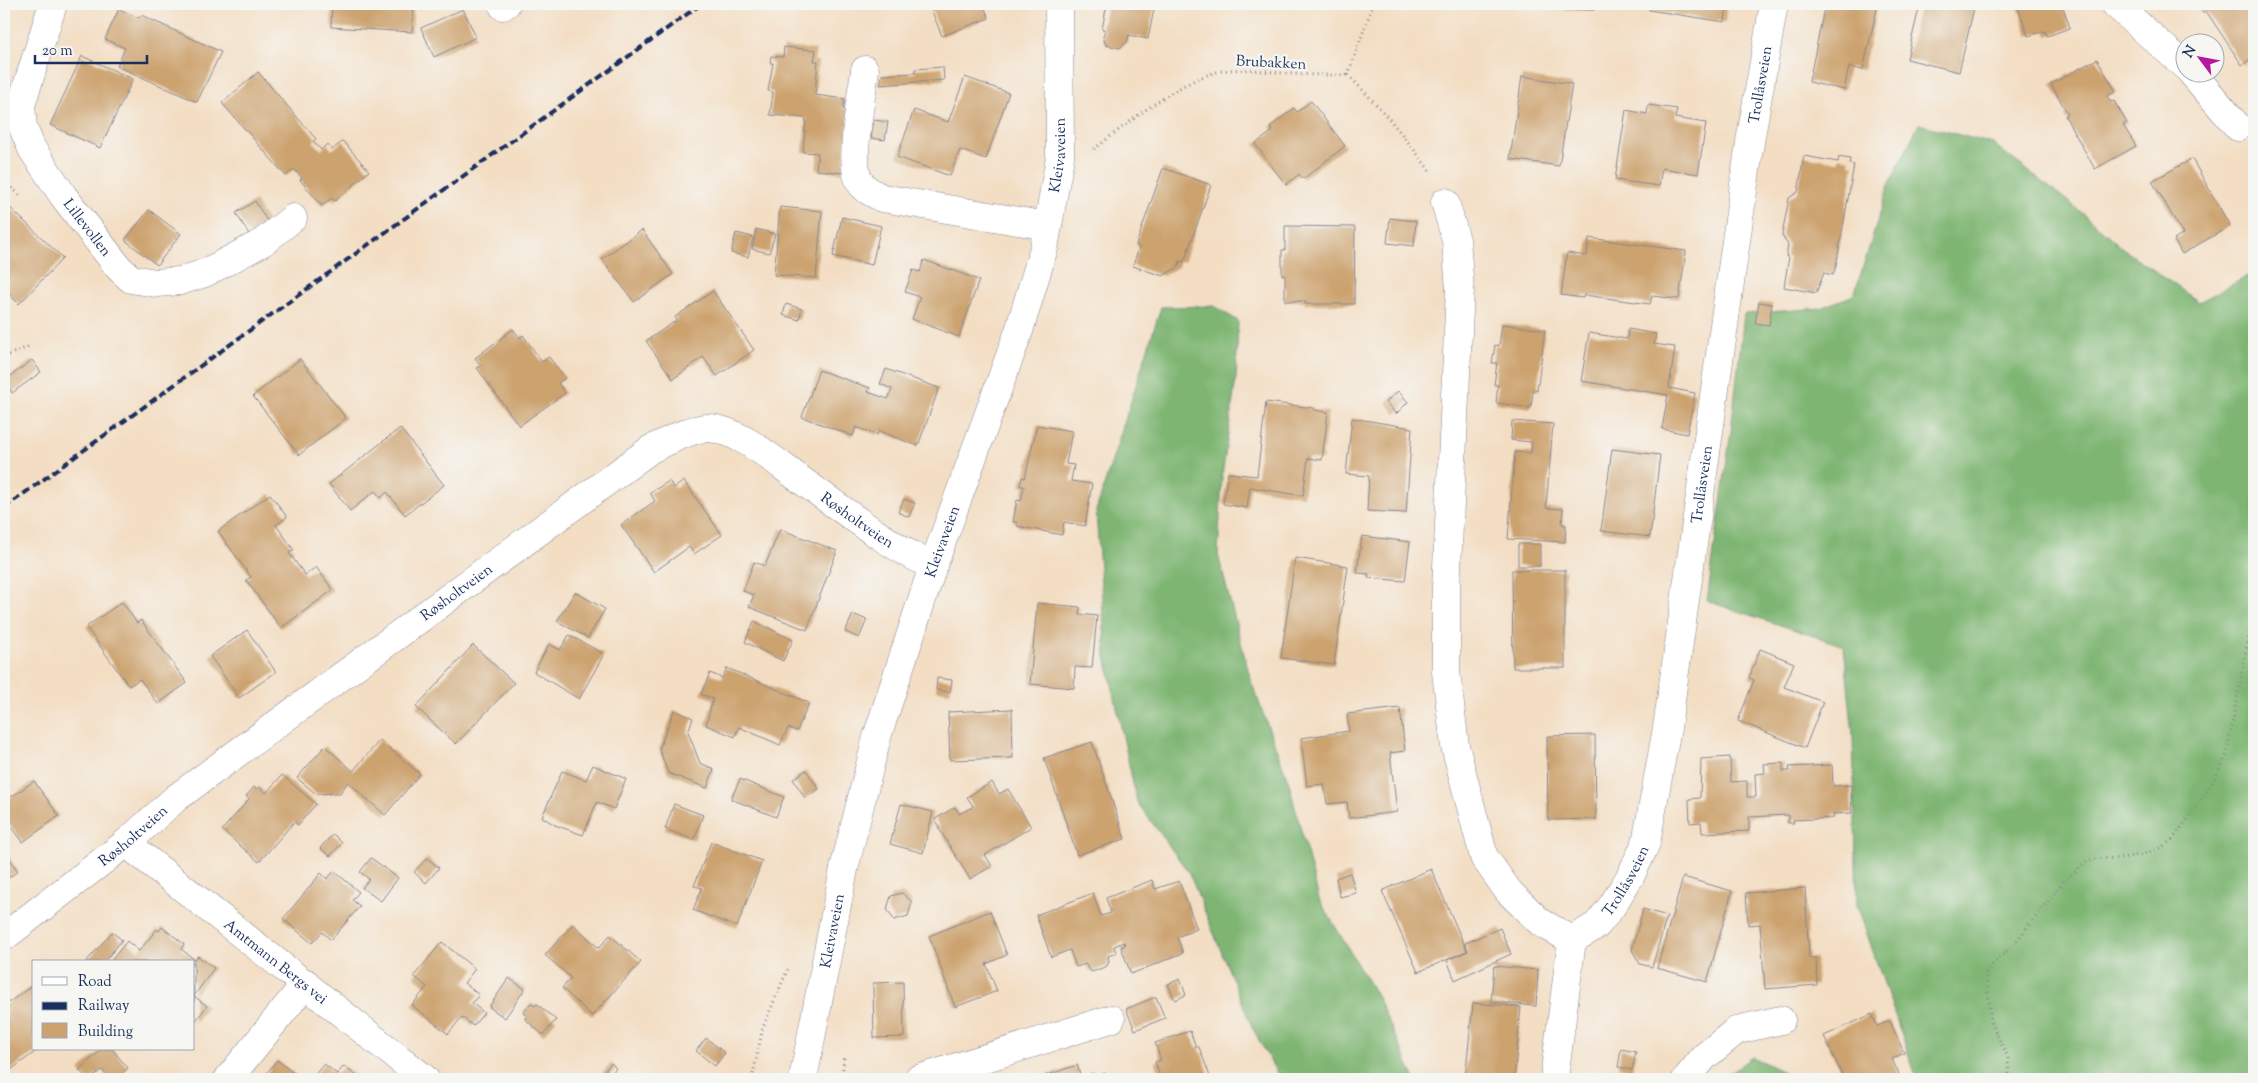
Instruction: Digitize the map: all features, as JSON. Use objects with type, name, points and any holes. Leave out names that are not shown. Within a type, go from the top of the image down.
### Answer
[{"type":"street","name":"Lillevollen","points":[[52,4],[22,105],[23,128],[32,149],[64,197],[119,268],[131,279],[156,283],[180,281],[205,273],[263,242],[293,218]]},
{"type":"street","name":"Kleivaveien","points":[[803,1079],[844,869],[878,737],[933,566],[1019,331],[1044,248],[1060,157],[1059,4]]},
{"type":"street","name":"Trollåsveien","points":[[1572,940],[1597,925],[1612,906],[1631,875],[1646,843],[1667,728],[1747,161],[1774,4]]},
{"type":"street","points":[[2115,4],[2176,58]]},
{"type":"street","points":[[865,70],[855,150],[856,170],[860,182],[870,192],[882,198],[1048,226]]},
{"type":"street","points":[[2200,82],[2238,127]]},
{"type":"street","points":[[1445,202],[1456,240],[1460,288],[1446,589],[1446,672],[1455,746],[1484,857],[1509,892],[1540,922],[1572,940],[1554,1079]]},
{"type":"street","name":"Røsholtveien","points":[[4,937],[126,843],[176,798],[651,449],[681,435],[707,428],[725,431],[757,449],[888,542],[933,566]]},
{"type":"street","name":"Amtmann Bergs vei","points":[[126,843],[425,1079]]},
{"type":"street","points":[[228,1079],[306,984]]},
{"type":"street","points":[[918,1079],[1111,1019]]},
{"type":"street","points":[[1686,1079],[1704,1057],[1737,1030],[1781,1020]]},
{"type":"path","points":[[1373,4],[1348,75],[1383,110],[1409,141],[1435,179],[1445,202]]},
{"type":"path","name":"Brubakken","points":[[1091,152],[1131,121],[1193,81],[1218,72],[1242,70],[1314,76],[1348,75]]},
{"type":"path","points":[[4,356],[30,346]]},
{"type":"path","points":[[2009,1079],[2008,1057],[1991,1023],[1986,973],[2015,943],[2064,881],[2073,875],[2085,862],[2097,858],[2120,858],[2155,850],[2166,846],[2174,838],[2213,782],[2226,756],[2254,608]]},
{"type":"green space","points":[[1919,124],[1993,144],[2074,206],[2126,251],[2199,302],[2254,273],[2254,1079],[1917,1079],[1857,905],[1853,735],[1844,646],[1707,601],[1731,431],[1744,314],[1820,308],[1854,295],[1889,185]]},
{"type":"green space","points":[[1214,306],[1238,321],[1236,379],[1222,476],[1218,555],[1251,681],[1288,780],[1319,899],[1377,997],[1415,1079],[1280,1079],[1253,1029],[1189,873],[1137,802],[1106,656],[1096,511],[1161,307]]},
{"type":"green space","points":[[1752,1057],[1784,1072],[1787,1079],[1721,1079]]},
{"type":"building","points":[[332,4],[414,4],[412,32],[331,27]]},
{"type":"building","points":[[929,4],[983,4],[989,18],[942,36]]},
{"type":"building","points":[[1107,4],[1155,4],[1148,39],[1129,35],[1127,42],[1120,48],[1106,45],[1103,37],[1105,30],[1102,29]]},
{"type":"building","points":[[1554,4],[1594,4],[1594,10],[1554,9]]},
{"type":"building","points":[[1650,4],[1727,4],[1725,22],[1649,10]]},
{"type":"building","points":[[1825,4],[1878,4],[1863,70],[1849,67],[1844,90],[1809,82]]},
{"type":"building","points":[[1920,4],[1975,4],[1959,72],[1907,59]]},
{"type":"building","points":[[2017,4],[2062,4],[2070,28],[2047,36],[2045,31],[2028,36]]},
{"type":"building","points":[[2197,4],[2254,4],[2254,57],[2242,65],[2226,41],[2226,32],[2220,32],[2206,11],[2203,13]]},
{"type":"building","points":[[119,9],[139,18],[141,15],[221,52],[197,102],[117,66],[125,48],[105,39]]},
{"type":"building","points":[[463,9],[476,37],[434,57],[421,28]]},
{"type":"building","points":[[784,47],[816,50],[814,61],[818,61],[815,95],[845,99],[843,109],[850,109],[843,173],[816,170],[818,153],[803,152],[806,118],[770,115],[773,92],[768,91],[773,63],[770,63],[771,56],[783,57]]},
{"type":"building","points":[[82,56],[133,79],[100,148],[50,125]]},
{"type":"building","points":[[2097,59],[2116,92],[2107,96],[2111,102],[2114,101],[2127,123],[2123,125],[2136,146],[2095,169],[2065,116],[2068,114],[2051,84]]},
{"type":"building","points":[[943,67],[944,80],[880,85],[882,75],[915,73],[915,69]]},
{"type":"building","points":[[258,72],[316,139],[313,141],[321,150],[327,144],[332,150],[343,141],[369,171],[335,201],[332,198],[322,206],[300,180],[302,178],[294,169],[286,176],[222,103]]},
{"type":"building","points":[[1522,76],[1572,84],[1559,166],[1510,159]]},
{"type":"building","points":[[965,77],[1009,93],[986,159],[960,150],[950,176],[897,157],[914,110],[948,122]]},
{"type":"building","points":[[1311,101],[1345,146],[1303,179],[1299,174],[1286,185],[1255,144],[1273,131],[1270,127],[1294,108],[1297,112]]},
{"type":"building","points":[[1648,105],[1677,109],[1675,118],[1706,123],[1698,174],[1662,168],[1659,186],[1615,180],[1626,110],[1647,114]]},
{"type":"building","points":[[874,120],[888,122],[885,140],[871,138]]},
{"type":"building","points":[[1804,156],[1838,162],[1839,157],[1850,159],[1849,164],[1854,165],[1836,266],[1833,275],[1824,273],[1816,293],[1784,287],[1789,257],[1786,257],[1788,245],[1782,235],[1789,198],[1798,192]]},
{"type":"building","points":[[2192,159],[2230,226],[2182,254],[2174,240],[2183,234],[2152,181]]},
{"type":"building","points":[[1163,168],[1211,185],[1184,262],[1180,261],[1178,267],[1163,276],[1133,266],[1139,247],[1136,245]]},
{"type":"building","points":[[255,201],[269,224],[250,236],[236,213]]},
{"type":"building","points":[[4,202],[63,258],[19,304],[4,289]]},
{"type":"building","points":[[780,207],[822,211],[816,278],[774,275]]},
{"type":"building","points":[[149,210],[181,234],[157,265],[125,240]]},
{"type":"building","points":[[842,217],[881,226],[872,265],[833,256]]},
{"type":"building","points":[[1390,218],[1416,221],[1414,246],[1387,243]]},
{"type":"building","points":[[1285,226],[1355,227],[1354,304],[1305,304],[1305,301],[1285,301],[1285,275],[1282,275],[1282,250],[1285,250]]},
{"type":"building","points":[[756,229],[775,234],[769,253],[752,249]]},
{"type":"building","points":[[642,230],[673,274],[634,302],[602,259]]},
{"type":"building","points":[[736,233],[753,237],[748,257],[731,253]]},
{"type":"building","points":[[1589,238],[1686,251],[1679,299],[1652,296],[1650,304],[1584,295],[1583,298],[1561,295],[1567,253],[1587,256]]},
{"type":"building","points":[[924,260],[979,280],[959,337],[912,319],[920,297],[905,292],[913,270],[920,272]]},
{"type":"building","points":[[713,291],[754,350],[717,376],[703,357],[673,379],[646,341],[677,320],[675,317]]},
{"type":"building","points":[[1759,302],[1772,304],[1769,325],[1755,323]]},
{"type":"building","points":[[786,304],[802,309],[799,320],[783,315]]},
{"type":"building","points":[[1502,324],[1545,330],[1537,391],[1533,390],[1531,408],[1496,403],[1498,385],[1494,385],[1497,363],[1492,363],[1495,345],[1499,346]]},
{"type":"building","points":[[513,329],[520,338],[523,335],[542,362],[549,357],[565,378],[558,383],[565,393],[519,426],[477,368],[481,366],[475,358]]},
{"type":"building","points":[[1628,329],[1656,334],[1654,344],[1675,347],[1669,388],[1695,393],[1687,434],[1662,429],[1668,395],[1581,381],[1589,333],[1627,339]]},
{"type":"building","points":[[300,359],[346,418],[299,455],[253,396]]},
{"type":"building","points":[[32,360],[41,372],[12,393],[4,381]]},
{"type":"building","points":[[886,369],[939,388],[918,446],[879,431],[877,435],[856,427],[853,436],[802,417],[819,370],[870,388],[868,392],[888,399],[892,389],[880,384]]},
{"type":"building","points":[[1398,391],[1408,402],[1396,414],[1386,402]]},
{"type":"building","points":[[1266,402],[1314,408],[1314,410],[1328,412],[1322,460],[1308,458],[1303,496],[1250,487],[1247,508],[1223,504],[1228,473],[1257,476]]},
{"type":"building","points":[[1352,418],[1412,428],[1406,513],[1367,511],[1369,476],[1346,474]]},
{"type":"building","points":[[1512,421],[1553,424],[1546,508],[1563,509],[1562,524],[1566,525],[1565,542],[1508,539],[1515,452],[1531,453],[1532,442],[1511,440]]},
{"type":"building","points":[[1037,425],[1072,431],[1066,464],[1074,465],[1071,481],[1092,484],[1085,526],[1064,522],[1062,535],[1017,526],[1017,522],[1013,522],[1017,500],[1021,501],[1024,486],[1020,486],[1022,477],[1025,478]]},
{"type":"building","points":[[400,428],[444,485],[405,515],[387,492],[381,498],[375,491],[350,511],[329,484]]},
{"type":"building","points":[[1612,449],[1660,455],[1650,537],[1601,531]]},
{"type":"building","points":[[669,481],[674,488],[684,481],[722,535],[694,554],[689,547],[654,572],[621,525],[655,501],[650,493]]},
{"type":"building","points":[[270,494],[287,517],[276,525],[294,550],[289,553],[305,575],[316,567],[333,590],[281,628],[246,580],[251,577],[218,531]]},
{"type":"building","points":[[904,499],[915,503],[909,517],[898,512]]},
{"type":"building","points":[[780,529],[837,551],[807,630],[749,607],[754,595],[743,591],[754,562],[765,566]]},
{"type":"building","points":[[1362,536],[1410,542],[1405,581],[1368,578],[1369,574],[1357,573]]},
{"type":"building","points":[[1518,544],[1540,544],[1540,566],[1518,566]]},
{"type":"building","points":[[1295,558],[1348,566],[1334,665],[1281,658]]},
{"type":"building","points":[[1512,570],[1565,570],[1565,668],[1513,668]]},
{"type":"building","points":[[575,592],[605,609],[588,638],[557,621]]},
{"type":"building","points":[[122,602],[137,623],[141,620],[187,683],[158,704],[140,679],[129,686],[86,627]]},
{"type":"building","points":[[1037,603],[1080,607],[1079,614],[1097,616],[1092,668],[1075,667],[1074,688],[1030,684]]},
{"type":"building","points":[[853,614],[867,620],[859,638],[845,632]]},
{"type":"building","points":[[754,621],[793,640],[783,661],[745,642]]},
{"type":"building","points":[[247,630],[276,672],[239,698],[210,656]]},
{"type":"building","points":[[569,635],[604,654],[579,699],[534,672],[549,644],[560,650]]},
{"type":"building","points":[[473,645],[514,683],[456,744],[416,707]]},
{"type":"building","points":[[1760,649],[1794,663],[1784,687],[1823,702],[1805,748],[1738,721],[1754,680],[1749,678]]},
{"type":"building","points":[[727,668],[809,703],[797,731],[788,728],[780,745],[739,727],[735,737],[706,725],[713,699],[701,694],[710,673],[722,678]]},
{"type":"building","points":[[937,678],[952,680],[950,692],[936,690]]},
{"type":"building","points":[[1400,708],[1405,751],[1390,753],[1397,812],[1349,818],[1347,802],[1327,804],[1324,784],[1307,786],[1301,738],[1349,731],[1347,714]]},
{"type":"building","points":[[1012,709],[1013,758],[950,760],[948,712]]},
{"type":"building","points":[[674,710],[693,718],[688,732],[700,763],[714,769],[707,788],[668,773],[659,749]]},
{"type":"building","points":[[1595,735],[1596,819],[1548,820],[1547,736]]},
{"type":"building","points":[[380,740],[420,774],[385,815],[348,782],[340,793],[316,794],[297,778],[325,746],[353,771]]},
{"type":"building","points":[[1092,742],[1125,839],[1077,855],[1044,758]]},
{"type":"building","points":[[1730,757],[1731,782],[1747,781],[1747,797],[1756,797],[1755,774],[1765,773],[1764,764],[1783,763],[1783,771],[1790,771],[1789,767],[1832,765],[1833,786],[1851,785],[1852,813],[1833,814],[1834,818],[1793,820],[1794,823],[1788,823],[1788,815],[1749,817],[1749,831],[1702,833],[1701,822],[1690,823],[1689,799],[1700,798],[1701,759]]},
{"type":"building","points":[[593,765],[626,779],[614,809],[597,802],[583,835],[555,825],[542,817],[562,771],[586,780]]},
{"type":"building","points":[[806,770],[819,789],[805,798],[793,779]]},
{"type":"building","points":[[282,775],[316,804],[298,825],[294,822],[259,862],[222,830],[249,799],[246,796],[254,787],[257,789],[259,787],[266,793]]},
{"type":"building","points":[[740,779],[784,797],[776,817],[731,799]]},
{"type":"building","points":[[34,781],[59,816],[23,842],[4,816],[4,802]]},
{"type":"building","points":[[992,782],[999,794],[1008,789],[1031,827],[985,855],[992,866],[970,879],[935,819],[955,807],[959,814],[971,808],[973,806],[967,797]]},
{"type":"building","points":[[674,804],[703,815],[694,840],[665,829]]},
{"type":"building","points":[[901,804],[933,812],[923,853],[890,844]]},
{"type":"building","points":[[333,834],[342,843],[330,856],[320,848]]},
{"type":"building","points":[[711,842],[762,861],[737,927],[693,910],[702,888],[694,886]]},
{"type":"building","points":[[8,856],[18,871],[7,879],[4,874],[4,858]]},
{"type":"building","points":[[371,858],[398,878],[381,901],[362,888],[369,879],[360,872]]},
{"type":"building","points":[[427,858],[439,868],[426,883],[414,872]]},
{"type":"building","points":[[1431,869],[1467,951],[1418,972],[1382,891]]},
{"type":"building","points":[[334,871],[359,892],[352,900],[360,906],[331,940],[322,932],[312,943],[283,919],[321,873],[327,879]]},
{"type":"building","points":[[1350,873],[1356,893],[1340,897],[1336,878]]},
{"type":"building","points":[[1683,877],[1732,891],[1707,982],[1657,968]]},
{"type":"building","points":[[1152,880],[1155,889],[1179,881],[1197,929],[1177,937],[1183,953],[1131,974],[1121,947],[1125,945],[1124,942],[1114,946],[1116,953],[1108,956],[1107,966],[1092,972],[1086,964],[1076,967],[1070,950],[1051,957],[1036,915],[1093,893],[1101,916],[1111,913],[1106,898]]},
{"type":"building","points":[[1805,888],[1809,958],[1816,958],[1817,985],[1765,989],[1760,924],[1748,925],[1746,893]]},
{"type":"building","points":[[902,893],[912,902],[908,916],[894,920],[887,909],[891,896]]},
{"type":"building","points":[[1643,909],[1667,916],[1652,967],[1640,964],[1632,950]]},
{"type":"building","points":[[990,911],[1007,955],[986,964],[997,991],[955,1007],[929,936]]},
{"type":"building","points":[[573,924],[599,948],[610,935],[641,962],[592,1016],[562,988],[571,978],[545,955]]},
{"type":"building","points":[[162,927],[184,944],[181,949],[195,960],[112,960],[127,941],[139,951],[157,929],[159,931]]},
{"type":"building","points":[[1500,928],[1511,954],[1455,980],[1447,960],[1468,951],[1465,943]]},
{"type":"building","points":[[112,932],[122,940],[106,960],[88,960]]},
{"type":"building","points":[[442,942],[475,969],[464,983],[479,995],[472,1003],[484,1013],[473,1026],[462,1017],[448,1034],[412,1005],[427,987],[414,976]]},
{"type":"building","points":[[198,956],[214,968],[195,995],[195,960]]},
{"type":"building","points":[[1494,966],[1538,970],[1536,1006],[1491,1002]]},
{"type":"building","points":[[509,978],[525,989],[505,1018],[489,1007]]},
{"type":"building","points":[[1180,979],[1186,995],[1175,1000],[1168,984]]},
{"type":"building","points":[[903,982],[904,1037],[874,1038],[873,983]]},
{"type":"building","points":[[32,985],[32,1050],[38,1050],[4,1075],[4,1014],[7,1012],[4,1006]]},
{"type":"building","points":[[195,997],[207,1006],[195,1022]]},
{"type":"building","points":[[1156,997],[1165,1018],[1135,1030],[1126,1009]]},
{"type":"building","points":[[531,1003],[535,1006],[537,1004],[556,1020],[543,1035],[525,1019],[527,1016],[523,1013]]},
{"type":"building","points":[[1473,1003],[1521,1007],[1514,1079],[1465,1079]]},
{"type":"building","points":[[1872,1014],[1877,1026],[1890,1021],[1904,1053],[1892,1059],[1901,1079],[1844,1079],[1824,1036]]},
{"type":"building","points":[[1190,1031],[1196,1047],[1199,1047],[1211,1079],[1161,1079],[1155,1062],[1161,1060],[1155,1043]]},
{"type":"building","points":[[706,1038],[725,1053],[715,1066],[696,1051]]},
{"type":"building","points":[[1621,1049],[1636,1052],[1632,1070],[1618,1067]]},
{"type":"building","points":[[101,1050],[113,1050],[128,1068],[115,1079],[109,1079],[102,1070],[91,1079],[87,1079],[79,1070]]},
{"type":"building","points":[[277,1060],[301,1079],[262,1079]]},
{"type":"building","points":[[611,1063],[616,1068],[607,1079],[598,1079]]},
{"type":"building","points":[[324,1064],[337,1074],[344,1066],[360,1079],[311,1079]]},
{"type":"building","points":[[1077,1065],[1081,1077],[1093,1073],[1094,1077],[1105,1073],[1107,1079],[1036,1079]]},
{"type":"railway","points":[[4,508],[701,4]]}]
